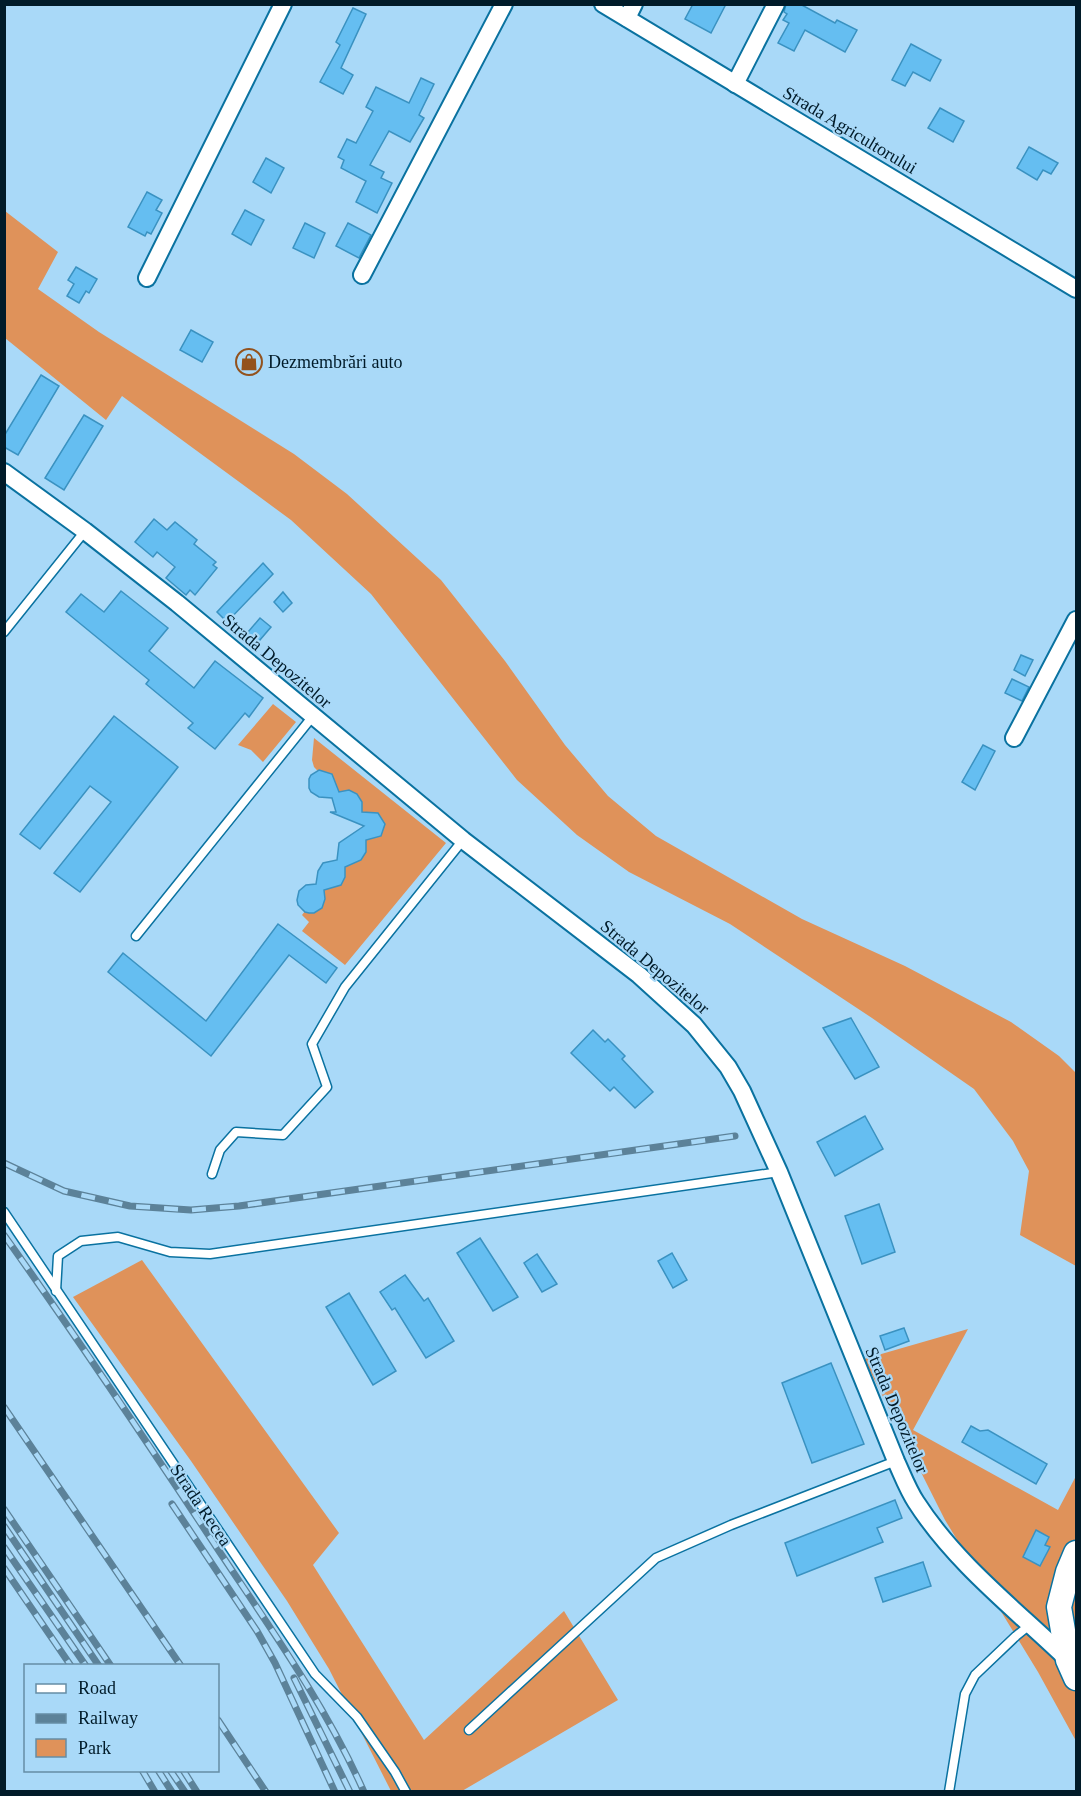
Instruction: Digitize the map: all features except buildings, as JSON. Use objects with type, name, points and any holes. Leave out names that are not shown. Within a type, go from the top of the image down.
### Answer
[{"type":"main road","points":[[1072,1669],[1059,1607],[1068,1572],[1077,1553]]},
{"type":"street","points":[[147,278],[282,4]]},
{"type":"street","points":[[362,274],[504,4]]},
{"type":"street","name":"Strada Agricultorului","points":[[603,4],[630,11],[735,84],[1077,289]]},
{"type":"street","points":[[735,84],[776,4]]},
{"type":"street","name":"Strada Depozitelor","points":[[4,472],[86,531],[177,603],[463,840],[639,975],[694,1024],[728,1067],[742,1091],[779,1172],[896,1461],[915,1501],[941,1537],[991,1590],[1031,1624],[1072,1669]]},
{"type":"street","points":[[1014,738],[1077,620]]},
{"type":"lane","points":[[4,632],[86,531]]},
{"type":"lane","points":[[136,936],[313,716]]},
{"type":"lane","points":[[212,1174],[220,1150],[236,1132],[283,1135],[327,1087],[312,1044],[345,987],[463,840]]},
{"type":"lane","points":[[56,1291],[58,1256],[81,1241],[118,1237],[170,1252],[210,1254],[779,1172]]},
{"type":"lane","name":"Strada Recea","points":[[4,1212],[315,1674],[357,1717],[406,1791]]},
{"type":"lane","points":[[470,1730],[656,1558],[731,1524],[896,1461]]},
{"type":"lane","points":[[949,1791],[965,1694],[975,1675],[1031,1624]]},
{"type":"green space","points":[[5,211],[58,252],[38,289],[99,332],[294,454],[347,494],[441,580],[505,661],[565,745],[608,796],[656,836],[802,919],[905,966],[1011,1022],[1059,1056],[1076,1073],[1076,1266],[1020,1235],[1029,1171],[1013,1141],[974,1089],[730,924],[629,872],[577,835],[517,780],[371,594],[291,520],[122,396],[106,420],[5,338]]},
{"type":"green space","points":[[273,704],[296,722],[263,762],[251,750],[238,745]]},
{"type":"green space","points":[[314,738],[446,843],[345,965],[302,931],[309,922],[302,915],[371,826],[314,767],[312,760]]},
{"type":"green space","points":[[142,1260],[339,1533],[313,1565],[424,1740],[564,1611],[618,1700],[462,1791],[391,1791],[329,1669],[287,1601],[191,1461],[73,1297]]},
{"type":"green space","points":[[968,1329],[913,1430],[1058,1510],[1076,1476],[1076,1741],[1038,1672],[945,1520],[864,1359]]},
{"type":"railway","points":[[4,1163],[64,1191],[130,1206],[191,1210],[239,1206],[735,1136]]},
{"type":"railway","points":[[4,1235],[113,1392],[278,1639],[333,1729],[364,1792]]},
{"type":"railway","points":[[4,1407],[180,1664]]},
{"type":"railway","points":[[172,1504],[257,1631],[275,1663],[335,1792]]},
{"type":"railway","points":[[4,1509],[110,1664]]},
{"type":"railway","points":[[4,1526],[98,1664]]},
{"type":"railway","points":[[4,1547],[85,1664]]},
{"type":"railway","points":[[4,1568],[70,1664]]},
{"type":"railway","points":[[294,1678],[350,1792]]},
{"type":"railway","points":[[219,1722],[266,1792]]},
{"type":"railway","points":[[143,1772],[155,1792]]},
{"type":"railway","points":[[159,1772],[172,1792]]},
{"type":"railway","points":[[171,1772],[185,1792]]},
{"type":"railway","points":[[184,1772],[197,1792]]},
{"type":"place","name":"Dezmembrări auto","points":[[249,362]]}]
